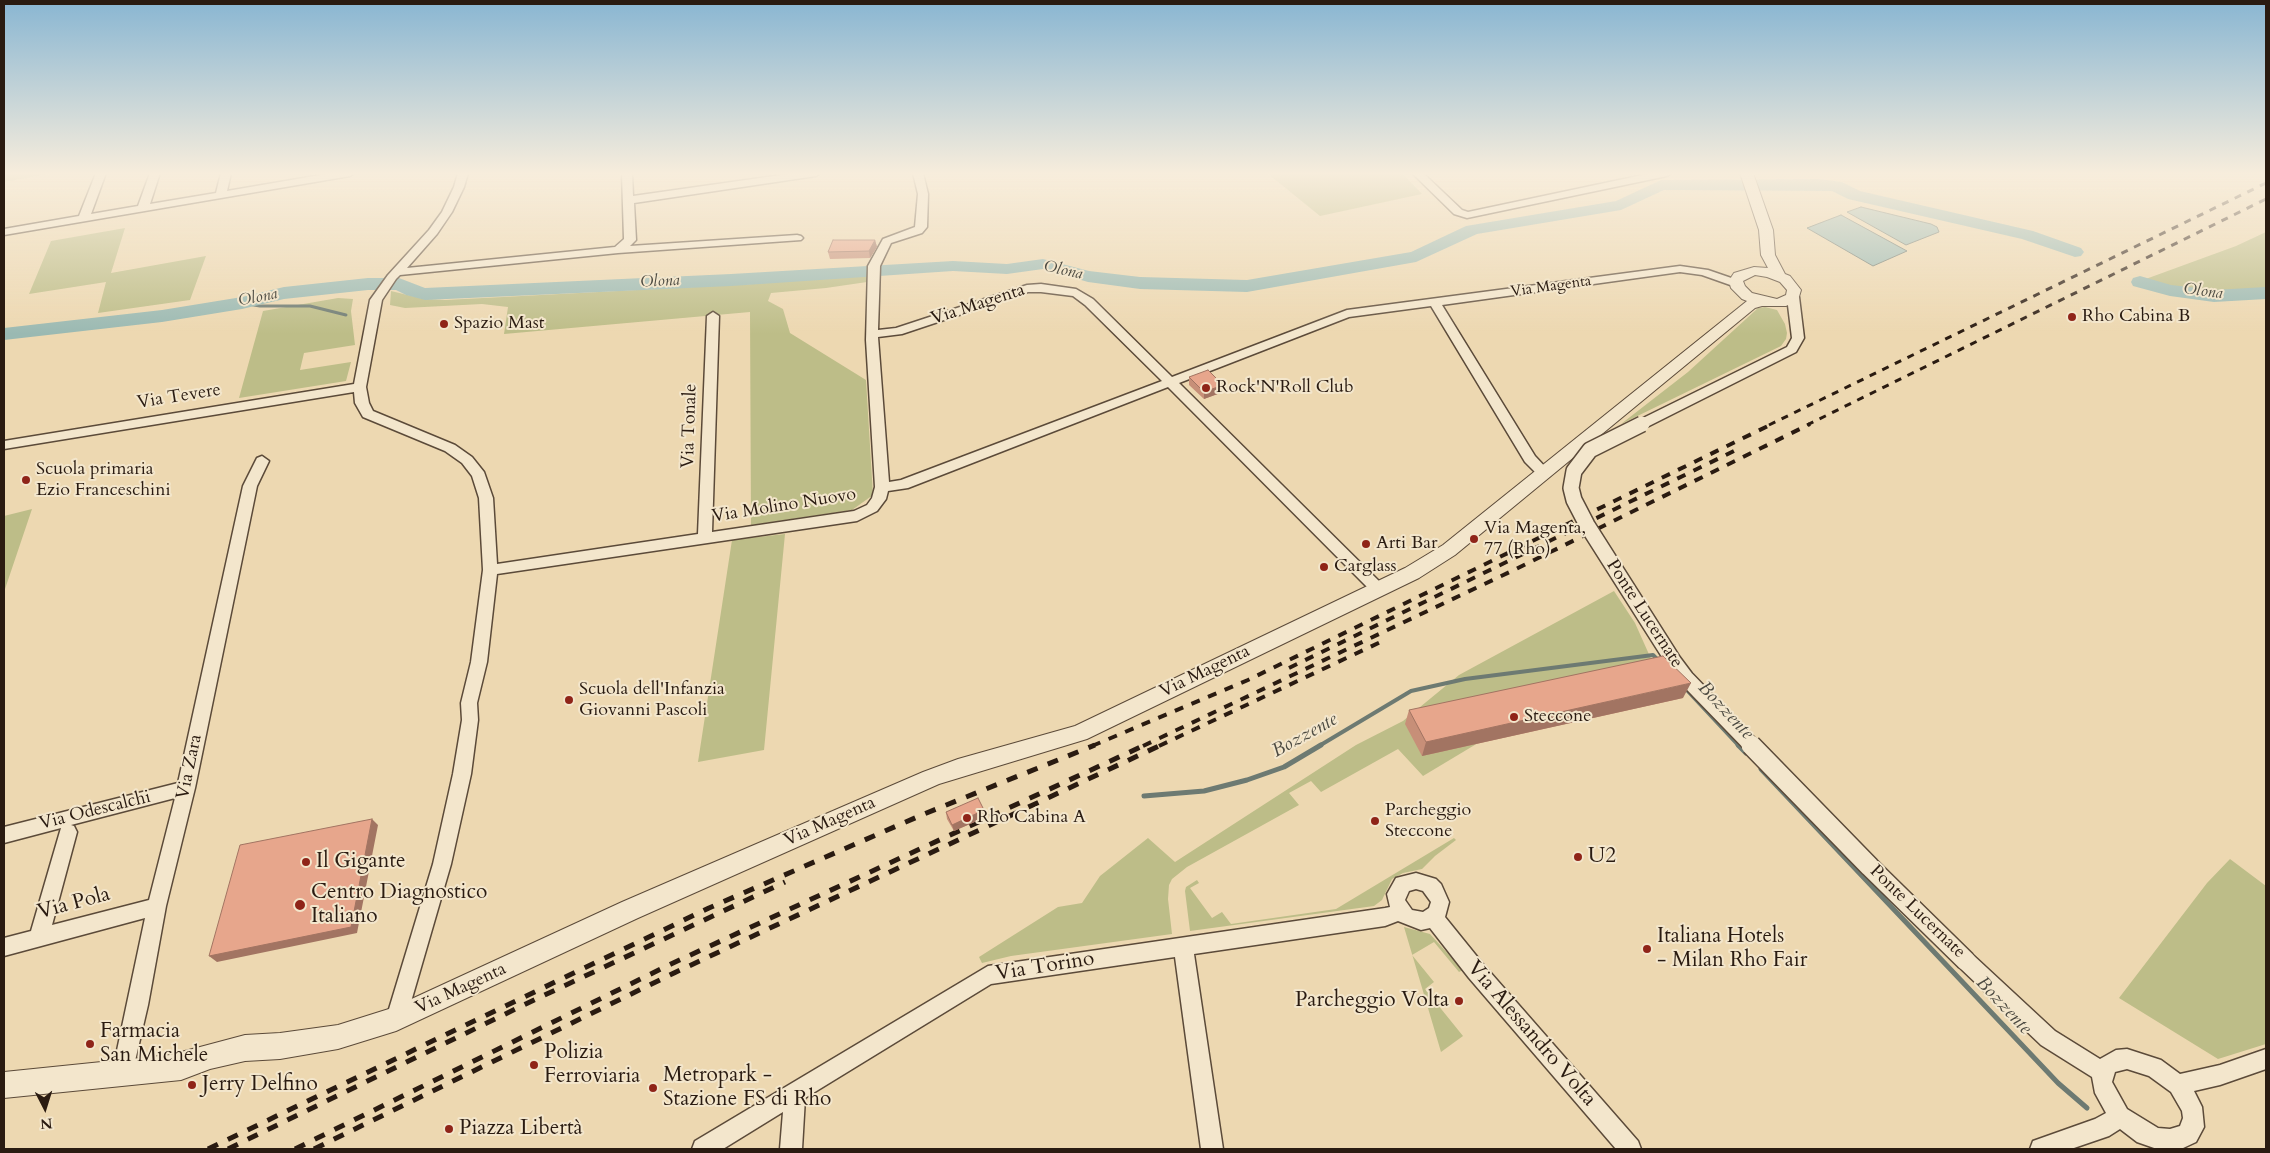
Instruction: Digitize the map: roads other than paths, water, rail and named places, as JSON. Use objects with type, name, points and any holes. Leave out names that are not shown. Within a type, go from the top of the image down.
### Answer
[{"type":"street","points":[[4,232],[34,227]]},
{"type":"street","points":[[396,1019],[442,864],[458,800],[470,720],[482,690],[477,671],[490,570],[486,498],[479,475],[467,460],[450,448],[376,419],[368,414],[362,403],[360,387],[374,308],[382,291],[395,274],[437,227]]},
{"type":"street","points":[[618,250],[630,240],[630,227]]},
{"type":"street","points":[[882,487],[872,334],[874,271],[887,241],[918,231],[922,227]]},
{"type":"street","points":[[1745,280],[1761,301],[1786,302],[1793,297],[1795,292],[1793,286],[1779,276],[1768,255],[1765,227]]},
{"type":"street","points":[[395,274],[618,250],[797,238]]},
{"type":"street","name":"Via Magenta","points":[[1716,332],[1745,280],[1768,255]]},
{"type":"street","name":"Via Magenta","points":[[882,487],[903,485],[1341,316],[1667,270],[1697,271],[1745,280]]},
{"type":"street","points":[[1745,280],[1779,276]]},
{"type":"street","name":"Via Magenta","points":[[872,334],[898,331],[1027,289],[1041,288],[1072,292],[1089,302],[1316,525],[1378,589]]},
{"type":"street","name":"Ponte Lucernate","points":[[1793,297],[1798,338],[1792,349],[1590,450],[1574,471],[1571,488],[1574,500],[1587,526],[1686,678],[1870,867],[2048,1038],[2103,1072]]},
{"type":"street","name":"Via Magenta","points":[[4,1085],[170,1068],[245,1048],[280,1046],[338,1038],[359,1032],[396,1019],[630,910],[931,778],[958,768],[1080,733],[1412,573],[1449,550],[1716,332],[1750,305],[1761,301]]},
{"type":"street","points":[[1435,303],[1530,459],[1543,472]]},
{"type":"street","points":[[1777,303],[1796,325]]},
{"type":"street","name":"Via Tonale","points":[[705,538],[713,316]]},
{"type":"street","name":"Via Tevere","points":[[4,445],[360,387]]},
{"type":"street","name":"Via Zara","points":[[122,1074],[138,1005],[156,906],[186,788],[250,486],[262,461]]},
{"type":"street","name":"Via Molino Nuovo","points":[[490,570],[857,516],[866,513],[875,504],[882,487]]},
{"type":"street","name":"Via Odescalchi","points":[[4,835],[186,788]]},
{"type":"street","points":[[39,938],[68,832]]},
{"type":"street","points":[[1416,881],[1429,886],[1438,896],[1439,908],[1433,917],[1421,921],[1414,920],[1402,912],[1396,900],[1396,894],[1403,884],[1416,881]]},
{"type":"street","name":"Via Pola","points":[[4,947],[156,906]]},
{"type":"street","name":"Via Torino","points":[[703,1149],[988,975],[1385,917],[1402,912]]},
{"type":"street","name":"Via Alessandro Volta","points":[[1433,917],[1482,978],[1630,1149]]},
{"type":"street","points":[[1183,946],[1212,1149]]},
{"type":"street","points":[[2127,1059],[2154,1067],[2178,1086],[2192,1107],[2193,1127],[2188,1134],[2180,1139],[2162,1144],[2120,1116],[2105,1093],[2102,1082],[2103,1072],[2108,1065],[2116,1060],[2127,1059]]},
{"type":"street","points":[[2178,1086],[2220,1075],[2266,1059]]},
{"type":"street","points":[[791,1149],[795,1094]]},
{"type":"street","points":[[2042,1149],[2101,1128],[2120,1116]]},
{"type":"water","points":[[1863,227],[1907,251],[1873,266],[1807,228]]},
{"type":"water","points":[[1873,227],[1937,227],[1939,232],[1906,245]]},
{"type":"waterway","name":"Olona","points":[[4,334],[162,316],[242,303],[284,293],[368,284],[399,284],[413,291],[425,294],[731,280],[953,266],[1007,269],[1043,264],[1088,276],[1140,283],[1247,286],[1416,257],[1472,230],[1491,227]]},
{"type":"waterway","name":"Olona","points":[[1992,227],[2027,235],[2075,252]]},
{"type":"waterway","name":"Olona","points":[[2140,282],[2170,290],[2214,296],[2266,293]]},
{"type":"waterway","name":"Bozzente","points":[[242,303],[260,306],[310,306],[346,315]]},
{"type":"waterway","name":"Bozzente","points":[[1319,746],[1411,691],[1465,679],[1653,655],[1658,660]]},
{"type":"waterway","name":"Bozzente","points":[[1684,687],[1739,746]]},
{"type":"waterway","name":"Bozzente","points":[[1144,796],[1204,791],[1247,780],[1284,767],[1321,745]]},
{"type":"waterway","name":"Bozzente","points":[[1739,746],[1746,753]]},
{"type":"waterway","name":"Bozzente","points":[[1761,769],[2058,1083],[2087,1108]]},
{"type":"railway","points":[[1769,425],[2176,227]]},
{"type":"railway","points":[[1807,425],[2210,227]]},
{"type":"railway","points":[[1092,746],[1248,680],[1772,424]]},
{"type":"railway","points":[[1143,746],[1516,569],[1810,424]]},
{"type":"railway","points":[[1289,668],[1736,450]]},
{"type":"railway","points":[[1159,746],[1387,639]]},
{"type":"railway","points":[[208,1149],[709,908],[924,814],[1095,745]]},
{"type":"railway","points":[[295,1149],[671,964],[1145,745]]},
{"type":"railway","points":[[314,1149],[674,973],[1161,745]]},
{"type":"railway","points":[[228,1149],[532,1001],[785,882]]},
{"type":"place","name":"Rho Cabina B","points":[[2072,317]]},
{"type":"place","name":"Spazio Mast","points":[[444,324]]},
{"type":"place","name":"Rock'N'Roll Club","points":[[1206,388]]},
{"type":"place","name":"Scuola primaria Ezio Franceschini","points":[[26,480]]},
{"type":"place","name":"Via Magenta, 77 (Rho)","points":[[1474,539]]},
{"type":"place","name":"Arti Bar","points":[[1366,544]]},
{"type":"place","name":"Carglass","points":[[1324,567]]},
{"type":"place","name":"Scuola dell'Infanzia Giovanni Pascoli","points":[[569,700]]},
{"type":"place","name":"Steccone","points":[[1514,717]]},
{"type":"place","name":"Rho Cabina A","points":[[967,818]]},
{"type":"place","name":"Parcheggio Steccone","points":[[1375,821]]},
{"type":"place","name":"U2","points":[[1578,857]]},
{"type":"place","name":"Il Gigante","points":[[306,862]]},
{"type":"place","name":"Centro Diagnostico Italiano","points":[[300,905]]},
{"type":"place","name":"Italiana Hotels - Milan Rho Fair","points":[[1647,949]]},
{"type":"place","name":"Parcheggio Volta","points":[[1459,1001]]},
{"type":"place","name":"Farmacia San Michele","points":[[90,1044]]},
{"type":"place","name":"Polizia Ferroviaria","points":[[534,1065]]},
{"type":"place","name":"Jerry Delfino","points":[[192,1085]]},
{"type":"place","name":"Metropark - Stazione FS di Rho","points":[[653,1088]]},
{"type":"place","name":"Piazza Libertà","points":[[449,1129]]}]
